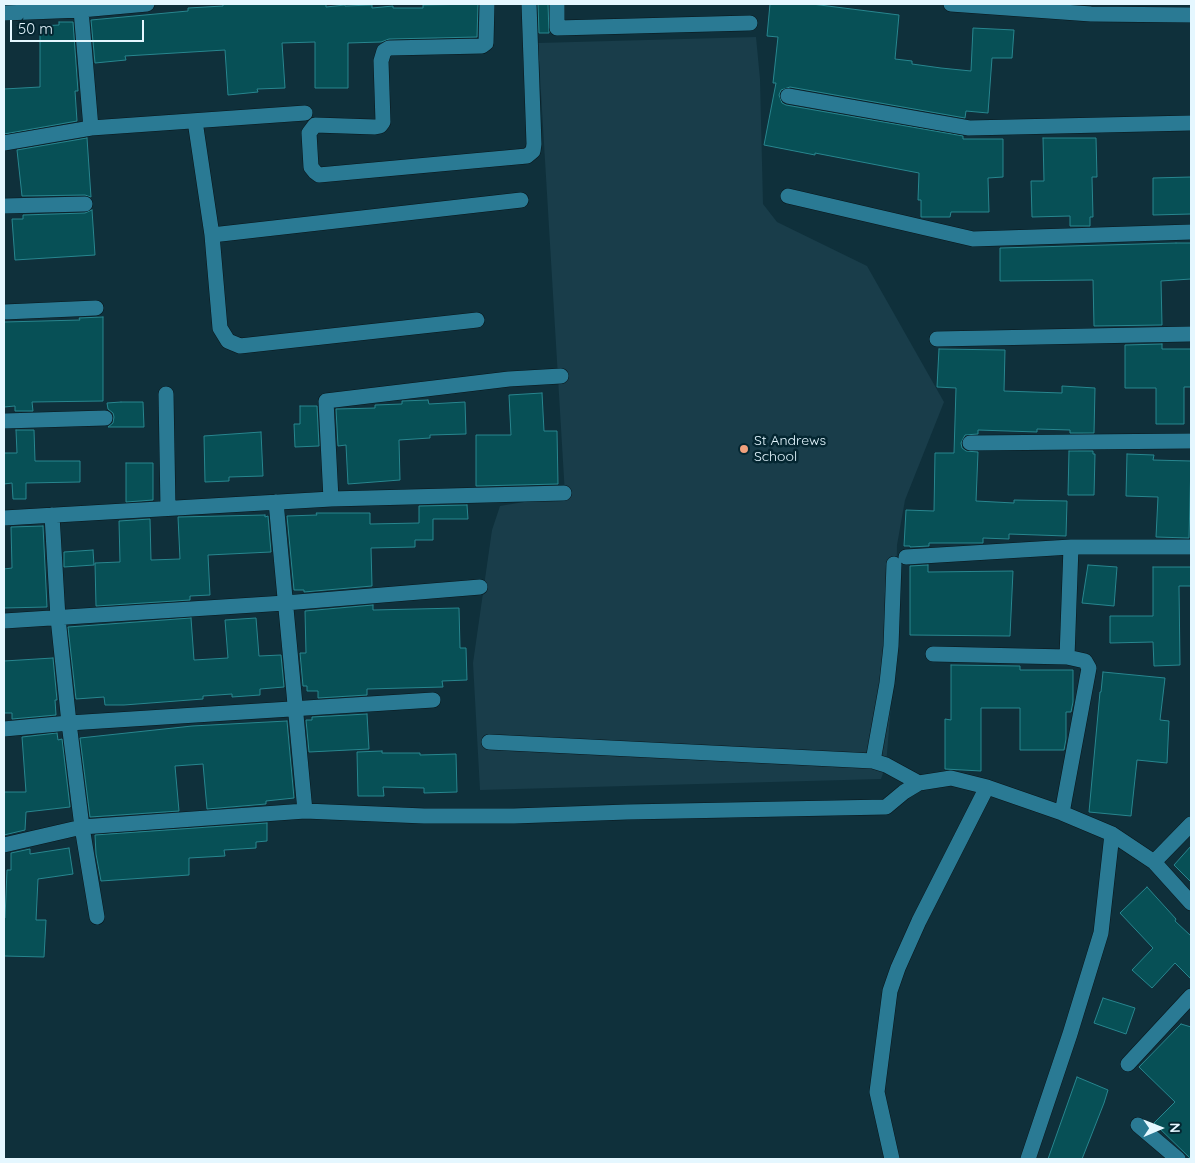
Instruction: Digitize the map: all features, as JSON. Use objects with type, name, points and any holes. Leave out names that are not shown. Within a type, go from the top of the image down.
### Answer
[{"type":"street","points":[[4,13],[147,4]]},
{"type":"street","points":[[486,4],[486,43],[482,46],[389,48],[384,51],[381,61],[383,122],[380,126],[374,127],[315,125],[309,134],[311,167],[315,172],[320,175],[527,156],[533,151],[534,144],[529,4]]},
{"type":"street","points":[[557,4],[557,28],[750,23]]},
{"type":"street","points":[[951,4],[1091,14],[1191,15]]},
{"type":"street","points":[[80,7],[91,128]]},
{"type":"street","points":[[788,96],[969,128],[1191,123]]},
{"type":"street","points":[[4,143],[91,128],[305,113]]},
{"type":"street","points":[[195,121],[212,235],[220,328],[228,341],[240,346],[477,320]]},
{"type":"street","points":[[788,196],[973,240],[1191,232]]},
{"type":"street","points":[[212,235],[521,200]]},
{"type":"street","points":[[4,206],[85,204]]},
{"type":"street","points":[[4,312],[96,308]]},
{"type":"street","points":[[937,339],[1191,334]]},
{"type":"street","points":[[331,499],[326,401],[509,379],[561,376]]},
{"type":"street","points":[[166,394],[168,508]]},
{"type":"street","points":[[4,420],[105,418]]},
{"type":"street","points":[[970,443],[1191,441]]},
{"type":"street","points":[[4,518],[331,499],[564,493]]},
{"type":"street","points":[[276,502],[305,811]]},
{"type":"street","points":[[52,515],[58,618],[69,723],[82,827],[97,917]]},
{"type":"street","points":[[873,761],[887,683],[900,560],[1071,547],[1191,547]]},
{"type":"street","points":[[1067,657],[1071,547]]},
{"type":"street","points":[[4,621],[285,603],[480,587]]},
{"type":"street","points":[[934,654],[1067,657],[1086,661],[1089,668],[1062,813]]},
{"type":"street","points":[[4,729],[69,723],[432,700]]},
{"type":"street","points":[[489,742],[873,761],[886,765],[919,783]]},
{"type":"street","points":[[4,845],[82,827],[305,811],[424,816],[514,816],[886,807],[904,792],[919,783],[951,778],[987,787],[1062,813],[1112,834],[1154,862],[1191,902]]},
{"type":"street","points":[[892,1159],[878,1092],[890,992],[898,968],[919,921],[987,787]]},
{"type":"street","points":[[1154,862],[1191,824]]},
{"type":"street","points":[[1028,1159],[1070,1034],[1101,933],[1112,834]]},
{"type":"street","points":[[1128,1064],[1191,996]]},
{"type":"street","points":[[1138,1125],[1178,1159]]},
{"type":"shaded area","name":"St Andrews School","points":[[756,37],[760,79],[763,204],[777,222],[867,266],[944,402],[905,500],[897,545],[895,657],[886,765],[881,779],[480,790],[473,663],[492,530],[500,506],[565,495],[538,43]]},
{"type":"building","points":[[223,4],[326,4],[326,7],[372,5],[372,8],[393,6],[393,8],[423,8],[423,5],[478,4],[477,37],[389,39],[381,42],[348,43],[348,88],[315,88],[315,42],[282,43],[285,88],[257,89],[258,92],[228,95],[225,50],[125,56],[126,60],[95,63],[91,20],[188,11],[188,8],[223,6]]},
{"type":"building","points":[[538,4],[548,4],[549,33],[539,33]]},
{"type":"building","points":[[770,4],[812,4],[899,15],[895,59],[912,61],[912,64],[941,68],[971,71],[973,28],[1014,30],[1012,58],[992,58],[988,113],[966,111],[965,118],[790,87],[781,90],[779,95],[782,103],[786,105],[963,136],[963,139],[1003,139],[1003,177],[988,178],[989,212],[951,212],[950,217],[921,217],[921,200],[918,200],[919,173],[764,145],[776,83],[773,83],[778,37],[767,36]]},
{"type":"building","points":[[59,22],[73,22],[78,91],[75,91],[77,121],[4,134],[4,89],[40,87],[40,26],[59,25]]},
{"type":"building","points":[[87,138],[91,197],[85,195],[22,196],[17,150]]},
{"type":"building","points":[[1043,138],[1096,138],[1097,177],[1092,177],[1093,217],[1090,217],[1090,226],[1070,226],[1070,216],[1032,217],[1031,181],[1044,181]]},
{"type":"building","points":[[1191,177],[1191,214],[1153,215],[1153,178]]},
{"type":"building","points":[[92,210],[95,255],[15,260],[12,219],[23,219],[23,215],[85,213]]},
{"type":"building","points":[[1191,243],[1191,279],[1161,281],[1162,325],[1094,326],[1093,280],[1000,281],[1000,248]]},
{"type":"building","points":[[103,317],[103,401],[32,402],[33,411],[15,411],[15,406],[4,407],[4,322],[80,320],[79,318]]},
{"type":"building","points":[[1162,344],[1162,349],[1191,349],[1191,387],[1184,387],[1184,424],[1156,424],[1156,388],[1125,388],[1125,345]]},
{"type":"building","points":[[939,349],[1005,350],[1004,391],[1062,393],[1062,386],[1095,388],[1094,433],[1070,433],[1070,430],[1037,429],[1037,432],[978,430],[978,434],[965,435],[961,443],[962,448],[966,451],[978,452],[976,501],[1014,503],[1014,500],[1067,501],[1066,536],[1009,534],[1009,539],[983,538],[983,543],[929,543],[929,546],[904,546],[906,510],[934,511],[935,453],[954,453],[956,388],[937,387]]},
{"type":"building","points":[[542,393],[544,431],[557,431],[558,484],[476,486],[476,435],[511,435],[509,395]]},
{"type":"building","points":[[428,400],[429,404],[465,402],[466,434],[430,435],[430,438],[399,440],[400,480],[348,484],[346,445],[338,446],[336,409],[375,408],[375,405],[402,404],[402,401]]},
{"type":"building","points":[[143,402],[144,427],[108,427],[113,423],[114,417],[113,413],[108,409],[107,403]]},
{"type":"building","points":[[300,406],[317,406],[319,446],[295,447],[294,424],[300,424]]},
{"type":"building","points":[[16,430],[34,430],[35,461],[80,461],[80,482],[26,483],[26,499],[13,499],[12,483],[4,484],[4,453],[17,453]]},
{"type":"building","points":[[261,432],[263,476],[229,477],[229,481],[205,482],[204,436]]},
{"type":"building","points":[[1069,451],[1093,451],[1093,454],[1095,454],[1094,495],[1068,495]]},
{"type":"building","points":[[1127,454],[1154,455],[1153,460],[1191,461],[1189,538],[1156,537],[1158,497],[1126,496]]},
{"type":"building","points":[[126,463],[153,463],[153,500],[126,502]]},
{"type":"building","points":[[467,505],[468,519],[433,519],[433,540],[415,540],[415,547],[371,548],[372,586],[304,592],[304,590],[294,590],[287,516],[317,515],[316,513],[370,513],[370,524],[419,523],[419,506]]},
{"type":"building","points":[[265,515],[265,517],[268,516],[271,552],[208,555],[210,595],[190,596],[190,600],[96,606],[95,563],[120,562],[119,521],[150,519],[151,560],[180,559],[178,517]]},
{"type":"building","points":[[43,526],[47,607],[4,608],[4,569],[12,568],[11,527]]},
{"type":"building","points":[[93,550],[94,565],[64,567],[64,552]]},
{"type":"building","points":[[928,565],[928,572],[1013,571],[1010,636],[910,635],[910,566]]},
{"type":"building","points":[[1088,565],[1117,567],[1114,606],[1082,603]]},
{"type":"building","points":[[1153,567],[1191,567],[1191,586],[1179,586],[1180,665],[1154,666],[1153,642],[1110,643],[1110,616],[1153,616]]},
{"type":"building","points":[[373,605],[373,610],[459,608],[460,648],[466,648],[467,680],[442,681],[443,687],[367,689],[367,695],[318,698],[318,691],[307,691],[307,686],[303,686],[300,653],[306,653],[305,611]]},
{"type":"building","points":[[191,618],[194,660],[228,658],[225,620],[256,618],[259,656],[281,655],[284,687],[260,689],[260,695],[232,697],[232,694],[203,696],[203,699],[124,705],[105,705],[104,697],[76,699],[68,627]]},
{"type":"building","points":[[53,658],[57,700],[55,700],[56,715],[12,719],[12,713],[4,713],[4,661]]},
{"type":"building","points":[[951,665],[1020,666],[1020,670],[1073,670],[1073,702],[1071,712],[1066,712],[1064,750],[1020,750],[1020,708],[981,708],[981,771],[945,769],[945,719],[951,720]]},
{"type":"building","points":[[1103,672],[1165,678],[1160,720],[1169,721],[1167,763],[1137,760],[1131,816],[1089,812]]},
{"type":"building","points":[[367,714],[369,749],[309,752],[306,720],[312,720],[312,717]]},
{"type":"building","points":[[287,721],[294,798],[266,801],[266,804],[207,809],[203,764],[175,766],[179,811],[90,817],[80,738],[192,726]]},
{"type":"building","points":[[57,733],[58,740],[62,739],[70,807],[26,812],[25,830],[4,835],[4,792],[26,792],[22,737]]},
{"type":"building","points":[[382,751],[382,753],[420,753],[420,755],[456,754],[457,792],[424,793],[424,788],[383,787],[384,796],[358,796],[357,752]]},
{"type":"building","points":[[267,823],[267,841],[256,842],[256,848],[224,850],[225,856],[189,858],[189,875],[101,881],[95,835]]},
{"type":"building","points":[[1191,846],[1191,882],[1174,865]]},
{"type":"building","points":[[69,848],[73,874],[38,879],[36,920],[46,920],[44,957],[4,956],[7,870],[11,870],[11,853],[30,849],[30,854]]},
{"type":"building","points":[[1147,887],[1176,919],[1175,921],[1191,936],[1191,979],[1175,963],[1152,988],[1132,970],[1153,948],[1120,913]]},
{"type":"building","points":[[1103,998],[1135,1008],[1126,1034],[1094,1023]]},
{"type":"building","points":[[1181,1024],[1191,1027],[1191,1159],[1154,1123],[1175,1102],[1139,1067]]},
{"type":"building","points":[[1077,1077],[1108,1090],[1104,1103],[1082,1159],[1048,1159]]},
{"type":"place","name":"St Andrews School","points":[[744,449]]}]
